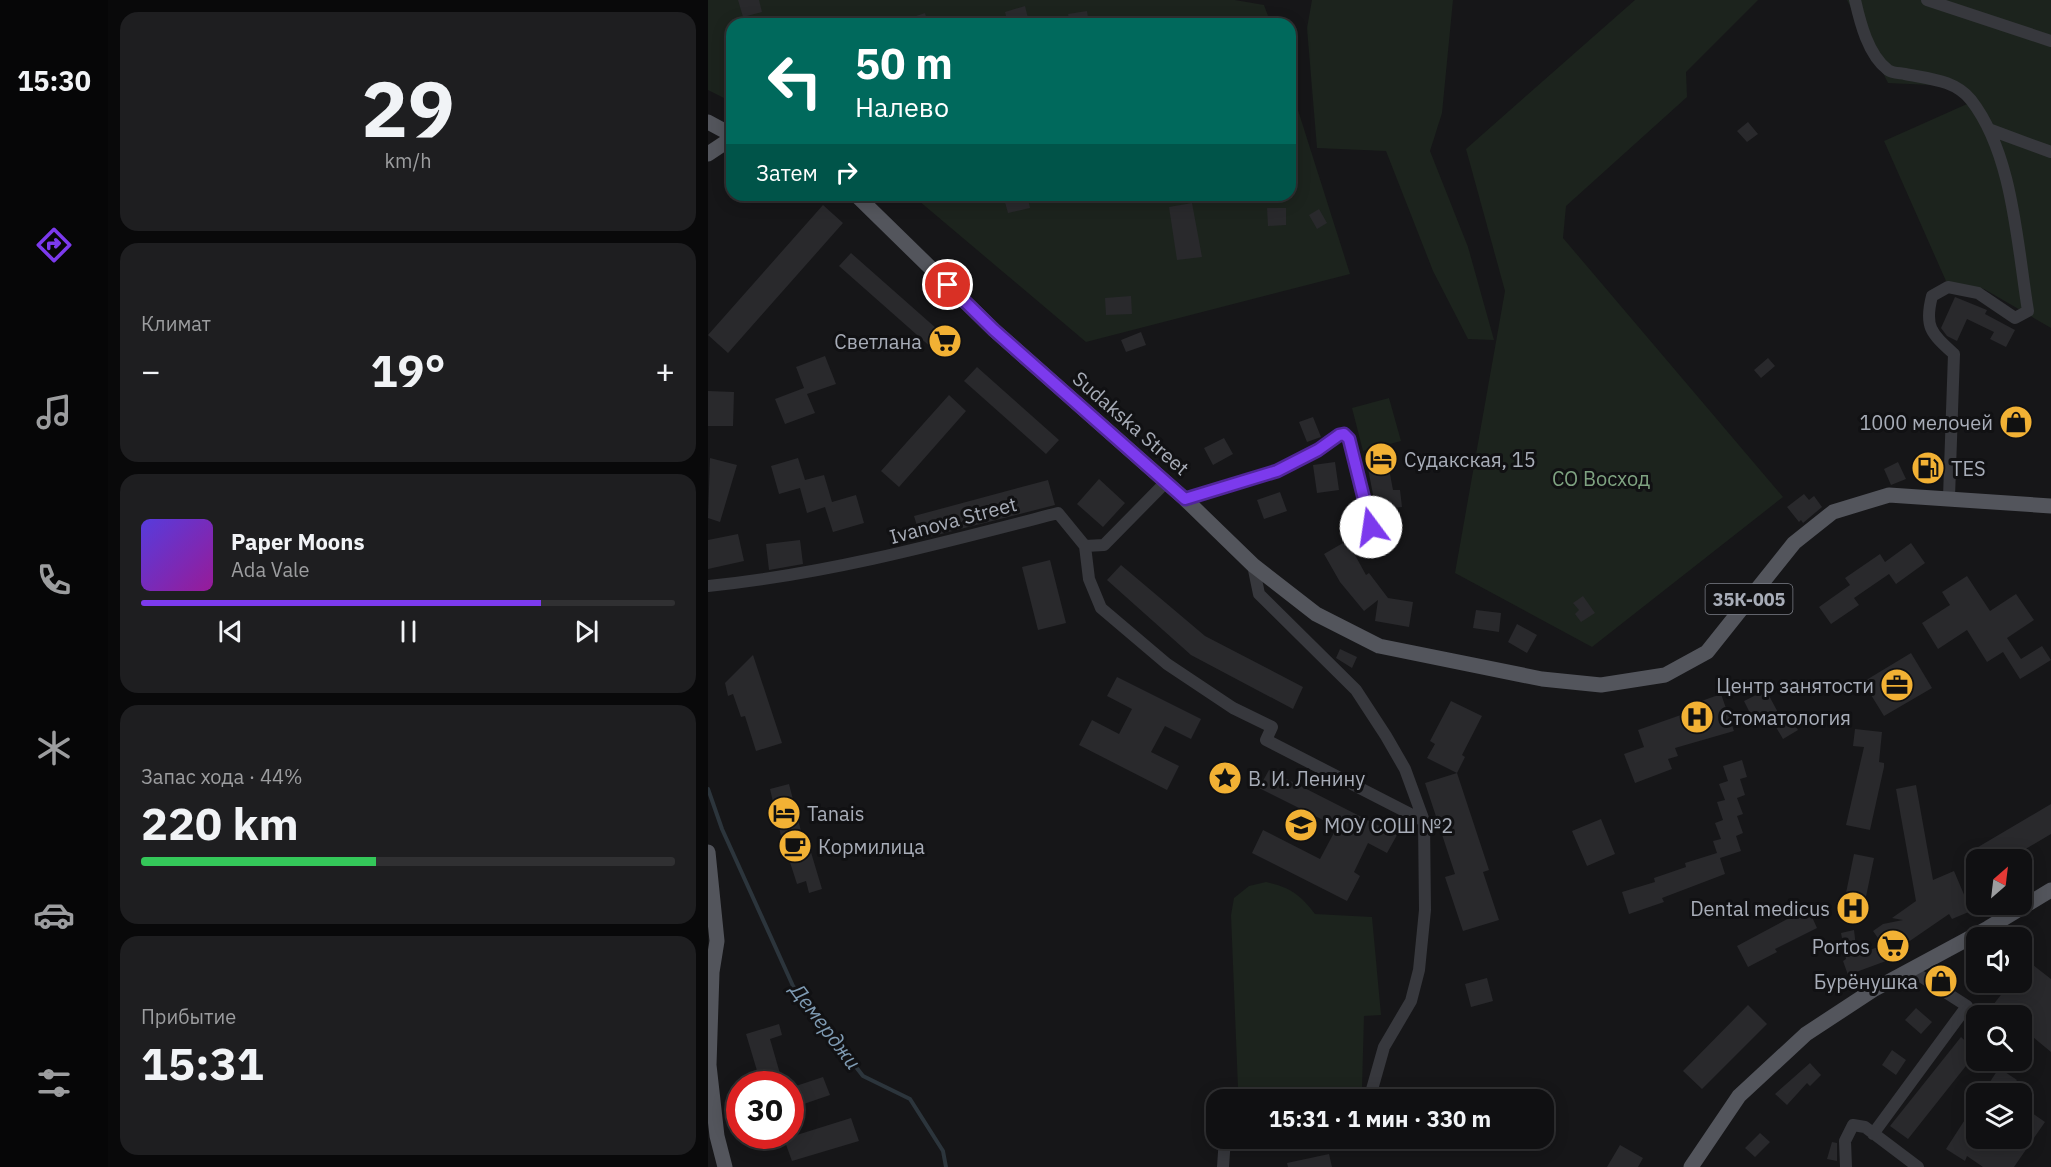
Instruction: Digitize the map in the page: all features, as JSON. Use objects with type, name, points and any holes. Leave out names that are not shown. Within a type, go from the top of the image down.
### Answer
[{"type":"main road","points":[[708,122],[726,133]]},
{"type":"main road","points":[[708,154],[726,141]]},
{"type":"main road","name":"Sudakska Street","points":[[862,201],[994,330],[1185,499],[1254,564]]},
{"type":"main road","name":"35К-005","points":[[1254,564],[1316,614],[1378,646],[1542,679],[1601,684],[1665,675],[1707,652],[1794,543],[1833,512],[1889,495],[1949,497],[2051,506]]},
{"type":"main road","points":[[708,852],[717,941],[712,972],[709,1065],[713,1138],[725,1167]]},
{"type":"main road","points":[[1691,1167],[1739,1096],[1806,1034],[1873,990],[2051,890]]},
{"type":"street","points":[[1855,0],[1859,20],[1873,52],[1888,70],[1955,85],[1970,99],[1991,130],[2005,170],[2028,310],[2015,318],[1978,293],[1948,287],[1932,296],[1927,315],[1933,335],[1954,354],[1949,497]]},
{"type":"street","points":[[1927,0],[2051,41]]},
{"type":"street","points":[[1991,130],[2051,152]]},
{"type":"street","points":[[1185,499],[1277,471],[1344,434],[1349,439],[1376,549]]},
{"type":"street","points":[[1166,482],[1104,545],[1085,546],[1089,579],[1101,608],[1167,664],[1233,708],[1272,726],[1266,740],[1424,821]]},
{"type":"street","name":"Ivanova Street","points":[[708,586],[754,581],[887,558],[1058,513],[1085,546]]},
{"type":"street","points":[[1254,564],[1259,594],[1362,699],[1405,769],[1424,821],[1426,901],[1419,970],[1411,1001],[1384,1047],[1372,1089]]},
{"type":"street","points":[[1873,1134],[1967,1006],[1911,970]]},
{"type":"street","points":[[1846,1167],[1845,1141],[1853,1125],[1866,1127],[1918,1167]]},
{"type":"street","points":[[1223,1167],[1225,1149]]},
{"type":"green space","points":[[708,0],[1235,0],[1264,5],[1269,18],[726,18],[726,99],[708,90]]},
{"type":"green space","points":[[1312,0],[1453,0],[1442,113],[1430,151],[1468,247],[1494,340],[1468,339],[1433,271],[1386,151],[1317,148],[1307,28]]},
{"type":"green space","name":"СО Восход","points":[[1635,0],[1758,0],[1686,72],[1687,97],[1566,206],[1563,238],[1783,497],[1592,647],[1455,573],[1505,291],[1466,149]]},
{"type":"green space","points":[[1847,0],[2051,0],[2051,328],[1984,289],[1946,281],[1884,141],[1967,104],[1952,86],[1888,83]]},
{"type":"green space","points":[[1296,104],[1350,274],[1086,342],[919,201],[1296,201]]},
{"type":"green space","points":[[1389,398],[1401,441],[1363,451],[1352,408]]},
{"type":"green space","points":[[1266,882],[1282,886],[1294,893],[1315,914],[1372,917],[1381,1015],[1364,1016],[1362,1088],[1238,1088],[1231,915],[1234,898],[1249,886]]},
{"type":"building","points":[[738,0],[759,0],[762,12],[743,17]]},
{"type":"building","points":[[1025,6],[1028,18],[1006,18],[1005,12]]},
{"type":"building","points":[[1087,11],[1088,18],[1069,18],[1068,14]]},
{"type":"building","points":[[925,13],[926,18],[910,18]]},
{"type":"building","points":[[1748,122],[1758,134],[1747,142],[1737,131]]},
{"type":"building","points":[[1005,201],[1028,201],[1030,208],[1008,213]]},
{"type":"building","points":[[1192,203],[1202,257],[1177,260],[1169,207]]},
{"type":"building","points":[[823,205],[843,223],[728,353],[708,335]]},
{"type":"building","points":[[1267,208],[1286,208],[1286,225],[1268,226]]},
{"type":"building","points":[[1319,209],[1327,223],[1317,229],[1309,215]]},
{"type":"building","points":[[851,253],[954,344],[942,357],[839,266]]},
{"type":"building","points":[[1131,296],[1132,314],[1106,315],[1105,298]]},
{"type":"building","points":[[1955,297],[1987,310],[1985,314],[2015,330],[2006,347],[1990,339],[1994,332],[1967,319],[1957,341],[1947,336],[1941,328]]},
{"type":"building","points":[[1141,332],[1146,345],[1126,352],[1121,340]]},
{"type":"building","points":[[825,356],[836,384],[807,394],[815,413],[785,424],[775,399],[804,388],[796,367]]},
{"type":"building","points":[[1768,358],[1775,366],[1761,378],[1754,370]]},
{"type":"building","points":[[977,367],[1059,440],[1046,454],[964,381]]},
{"type":"building","points":[[708,391],[734,392],[733,426],[708,426]]},
{"type":"building","points":[[949,395],[966,411],[899,487],[881,471]]},
{"type":"building","points":[[1313,417],[1321,437],[1307,442],[1299,422]]},
{"type":"building","points":[[1224,438],[1233,454],[1213,465],[1204,448]]},
{"type":"building","points":[[1386,453],[1393,490],[1400,490],[1402,507],[1376,510],[1366,458]]},
{"type":"building","points":[[710,458],[737,465],[720,522],[708,518]]},
{"type":"building","points":[[798,458],[805,480],[824,475],[832,502],[856,495],[864,523],[833,532],[825,507],[807,513],[800,488],[779,494],[771,466]]},
{"type":"building","points":[[1933,458],[1941,480],[1927,484],[1920,465]]},
{"type":"building","points":[[1335,462],[1339,490],[1317,493],[1313,465]]},
{"type":"building","points":[[1898,462],[1906,479],[1891,485],[1884,469]]},
{"type":"building","points":[[1099,479],[1125,503],[1103,527],[1077,504]]},
{"type":"building","points":[[1048,480],[1055,505],[921,539],[914,516]]},
{"type":"building","points":[[1280,492],[1287,511],[1264,519],[1257,500]]},
{"type":"building","points":[[1804,494],[1809,500],[1814,496],[1822,507],[1803,523],[1801,520],[1799,522],[1787,507]]},
{"type":"building","points":[[738,534],[744,561],[708,569],[708,540]]},
{"type":"building","points":[[800,540],[803,564],[769,570],[766,544]]},
{"type":"building","points":[[1343,543],[1350,546],[1366,575],[1369,573],[1388,598],[1413,602],[1409,627],[1375,621],[1378,600],[1364,611],[1340,582],[1324,554]]},
{"type":"building","points":[[1911,543],[1925,563],[1896,584],[1889,574],[1854,598],[1859,605],[1831,624],[1819,607],[1850,585],[1845,578],[1880,554],[1885,562]]},
{"type":"building","points":[[1050,560],[1066,623],[1038,630],[1022,567]]},
{"type":"building","points":[[1121,565],[1205,636],[1303,687],[1293,709],[1191,655],[1107,580]]},
{"type":"building","points":[[1967,576],[1990,611],[2016,594],[2034,620],[2007,638],[2021,659],[2042,646],[2051,660],[2020,679],[2003,652],[1987,662],[1967,630],[1938,649],[1922,623],[1950,605],[1942,592]]},
{"type":"building","points":[[1583,596],[1595,613],[1581,622],[1575,614],[1579,610],[1573,603]]},
{"type":"building","points":[[1476,610],[1501,613],[1499,632],[1473,628]]},
{"type":"building","points":[[1517,624],[1537,635],[1527,653],[1508,642]]},
{"type":"building","points":[[1340,649],[1357,657],[1352,668],[1336,658]]},
{"type":"building","name":"Центр занятости","points":[[1911,653],[1932,688],[1884,716],[1863,682]]},
{"type":"building","points":[[753,655],[782,743],[756,751],[745,716],[741,717],[733,694],[728,696],[725,683]]},
{"type":"building","points":[[1117,677],[1201,719],[1191,739],[1165,726],[1151,752],[1179,766],[1167,790],[1079,745],[1092,720],[1119,734],[1132,709],[1107,696]]},
{"type":"building","points":[[1766,690],[1782,720],[1790,716],[1798,730],[1783,739],[1767,712],[1753,719],[1744,701]]},
{"type":"building","points":[[1721,694],[1734,731],[1675,748],[1678,756],[1668,759],[1672,769],[1635,783],[1624,754],[1644,747],[1638,730],[1698,709],[1696,703]]},
{"type":"building","points":[[1451,701],[1482,716],[1462,755],[1465,757],[1457,773],[1427,758],[1435,744],[1430,741]]},
{"type":"building","points":[[1855,729],[1882,732],[1879,762],[1884,763],[1884,767],[1870,830],[1846,825],[1864,747],[1853,746]]},
{"type":"building","points":[[1742,760],[1747,777],[1740,779],[1745,795],[1737,798],[1743,814],[1737,816],[1743,833],[1736,836],[1741,851],[1720,858],[1725,874],[1662,898],[1664,902],[1629,914],[1622,892],[1655,882],[1654,878],[1686,867],[1685,863],[1717,853],[1713,841],[1721,839],[1715,823],[1723,820],[1717,802],[1725,800],[1719,784],[1728,781],[1723,766]]},
{"type":"building","points":[[1269,770],[1397,835],[1387,853],[1368,843],[1354,872],[1360,876],[1347,901],[1252,853],[1263,830],[1320,859],[1337,827],[1259,788]]},
{"type":"building","points":[[1457,773],[1489,870],[1483,872],[1499,920],[1463,931],[1445,877],[1455,874],[1425,783]]},
{"type":"building","points":[[789,784],[801,831],[781,836],[770,789]]},
{"type":"building","points":[[1916,785],[1933,880],[1954,871],[1966,899],[1966,913],[1952,919],[1949,914],[1885,958],[1886,961],[1848,975],[1843,961],[1846,959],[1841,933],[1854,930],[1857,955],[1883,945],[1873,931],[1883,924],[1903,920],[1892,918],[1916,901],[1896,789]]},
{"type":"building","points":[[2051,804],[2051,834],[2026,849],[1975,849]]},
{"type":"building","points":[[1601,819],[1615,854],[1587,866],[1572,831]]},
{"type":"building","points":[[810,849],[822,889],[809,893],[806,881],[797,884],[788,856]]},
{"type":"building","points":[[1854,854],[1874,858],[1862,916],[1846,893]]},
{"type":"building","points":[[1808,908],[1817,928],[1775,949],[1777,952],[1748,967],[1737,946]]},
{"type":"building","points":[[2032,964],[2051,979],[2051,1052],[2032,1036],[2032,1005],[1993,1005],[2002,993],[2032,993]]},
{"type":"building","points":[[1487,978],[1493,1001],[1471,1007],[1465,984]]},
{"type":"building","points":[[1748,1005],[1767,1024],[1702,1089],[1683,1071]]},
{"type":"building","points":[[1916,1008],[1932,1022],[1921,1034],[1905,1020]]},
{"type":"building","points":[[779,1024],[782,1035],[770,1039],[779,1071],[757,1071],[746,1034]]},
{"type":"building","points":[[1961,1037],[1966,1042],[1966,1066],[1908,1139],[1890,1126]]},
{"type":"building","points":[[1892,1050],[1906,1060],[1896,1075],[1882,1065]]},
{"type":"building","points":[[1810,1063],[1821,1075],[1810,1086],[1807,1083],[1787,1105],[1775,1094]]},
{"type":"building","points":[[1997,1071],[2004,1071],[2017,1080],[2015,1083],[1989,1083]]},
{"type":"building","points":[[823,1077],[830,1095],[804,1104],[804,1083]]},
{"type":"building","points":[[2032,1113],[2045,1122],[2032,1141]]},
{"type":"building","points":[[851,1118],[859,1141],[792,1161],[788,1149],[804,1149],[804,1133]]},
{"type":"building","points":[[1966,1118],[1966,1149],[2026,1149],[2014,1167],[1983,1167],[1967,1156],[1965,1161],[1946,1149]]},
{"type":"building","points":[[1760,1133],[1770,1142],[1755,1157],[1745,1148]]},
{"type":"building","points":[[1832,1142],[1837,1143],[1837,1161],[1827,1159]]},
{"type":"building","points":[[1620,1145],[1643,1158],[1638,1167],[1607,1167]]},
{"type":"building","points":[[1329,1154],[1332,1167],[1288,1167],[1287,1163]]},
{"type":"waterway","name":"Демерджи","points":[[708,789],[722,829],[793,986],[863,1076],[910,1099],[943,1151],[946,1167]]},
{"type":"place","name":"Светлана","points":[[945,341]]},
{"type":"place","name":"1000 мелочей","points":[[2016,422]]},
{"type":"place","name":"Судакская, 15","points":[[1381,459]]},
{"type":"place","name":"TES","points":[[1928,468]]},
{"type":"place","name":"Центр занятости","points":[[1897,685]]},
{"type":"place","name":"Стоматология","points":[[1697,717]]},
{"type":"place","name":"В. И. Ленину","points":[[1225,778]]},
{"type":"place","name":"Tanais","points":[[784,813]]},
{"type":"place","name":"МОУ СОШ №2","points":[[1301,825]]},
{"type":"place","name":"Кормилица","points":[[795,846]]},
{"type":"place","name":"Dental medicus","points":[[1853,908]]},
{"type":"place","name":"Portos","points":[[1893,946]]},
{"type":"place","name":"Бурёнушка","points":[[1941,981]]},
{"type":"route","points":[[948,285],[994,330],[1185,499],[1277,471],[1344,434],[1349,439],[1371,527]]}]
